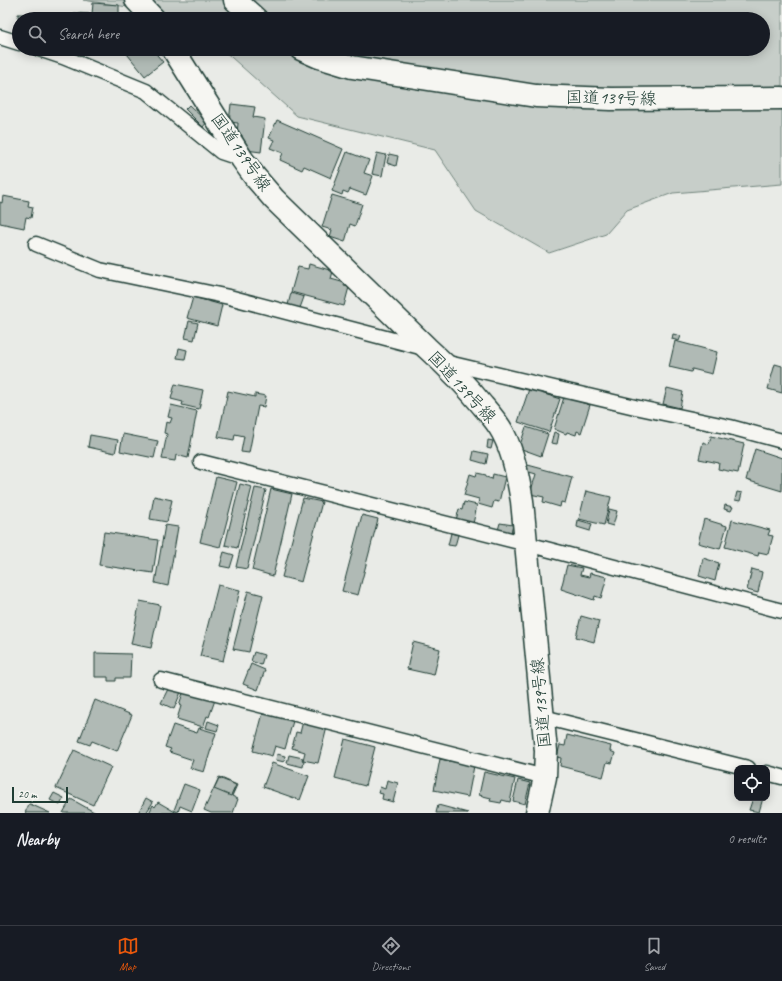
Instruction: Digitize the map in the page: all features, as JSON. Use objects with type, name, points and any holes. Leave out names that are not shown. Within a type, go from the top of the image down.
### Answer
[{"type":"highway","points":[[136,0],[147,12]]},
{"type":"highway","points":[[235,0],[248,12]]},
{"type":"highway","name":"国道139号線","points":[[177,56],[242,159],[274,199],[469,389],[503,432],[517,475],[522,501],[543,717],[546,751],[545,777],[537,813]]},
{"type":"highway","name":"国道139号線","points":[[315,56],[352,68],[536,96],[611,99],[782,98]]},
{"type":"street","points":[[0,37],[12,41]]},
{"type":"street","points":[[60,56],[146,91],[221,152],[242,159]]},
{"type":"street","points":[[36,244],[100,270],[229,297],[434,355],[636,407],[730,427],[782,440]]},
{"type":"street","points":[[201,462],[527,544],[782,611]]},
{"type":"street","points":[[161,680],[545,777]]},
{"type":"street","points":[[543,717],[736,765]]},
{"type":"street","points":[[770,774],[782,776]]},
{"type":"shaded area","points":[[83,0],[782,0],[782,184],[673,193],[627,210],[606,234],[549,253],[476,211],[435,150],[297,116],[230,56],[770,56],[770,12],[160,12]]},
{"type":"building","points":[[93,3],[119,5],[119,12],[92,12]]},
{"type":"building","points":[[129,56],[158,56],[163,62],[145,76]]},
{"type":"building","points":[[231,104],[255,107],[253,117],[265,119],[261,152],[246,150],[247,145],[241,144],[242,135],[237,135],[238,123],[229,122]]},
{"type":"building","points":[[189,105],[207,122],[203,127],[185,109]]},
{"type":"building","points":[[277,120],[343,149],[331,178],[304,166],[302,170],[280,160],[283,153],[270,148],[274,140],[269,138]]},
{"type":"building","points":[[347,152],[369,160],[364,173],[373,176],[366,195],[350,189],[348,193],[343,191],[342,195],[332,191]]},
{"type":"building","points":[[377,153],[386,155],[382,176],[372,174]]},
{"type":"building","points":[[389,154],[398,156],[396,166],[387,163]]},
{"type":"building","points":[[332,195],[362,204],[355,226],[350,224],[345,242],[330,237],[332,230],[322,227]]},
{"type":"building","points":[[3,196],[29,201],[28,206],[33,207],[31,218],[26,217],[24,228],[0,223],[0,202],[2,203]]},
{"type":"building","points":[[309,264],[333,271],[331,279],[345,283],[344,286],[349,287],[344,306],[291,292],[298,267],[308,269]]},
{"type":"building","points":[[291,293],[304,297],[300,308],[288,305]]},
{"type":"building","points":[[193,297],[222,305],[217,326],[187,318]]},
{"type":"building","points":[[189,321],[198,323],[194,340],[185,338]]},
{"type":"building","points":[[673,334],[681,336],[679,341],[672,339]]},
{"type":"building","points":[[675,341],[717,352],[712,374],[692,369],[691,372],[669,367]]},
{"type":"building","points":[[179,348],[187,350],[185,359],[177,358]]},
{"type":"building","points":[[775,364],[782,366],[782,393],[768,389]]},
{"type":"building","points":[[175,384],[203,390],[199,409],[182,405],[183,402],[171,399]]},
{"type":"building","points":[[667,388],[683,392],[680,408],[663,404]]},
{"type":"building","points":[[529,389],[560,399],[549,432],[518,422]]},
{"type":"building","points":[[228,391],[255,397],[255,394],[266,396],[264,407],[258,406],[249,453],[241,452],[244,436],[235,434],[234,440],[218,437]]},
{"type":"building","points":[[564,397],[590,405],[581,433],[577,431],[576,435],[567,432],[566,434],[554,429]]},
{"type":"building","points":[[171,405],[197,411],[188,458],[176,455],[175,461],[162,459],[167,434],[164,433],[166,422],[170,423],[172,418],[168,417]]},
{"type":"building","points":[[526,427],[548,434],[541,456],[519,448]]},
{"type":"building","points":[[554,432],[559,434],[557,444],[551,443]]},
{"type":"building","points":[[123,434],[158,441],[154,458],[120,451]]},
{"type":"building","points":[[90,435],[118,440],[115,453],[88,447]]},
{"type":"building","points":[[711,436],[744,444],[738,473],[718,469],[719,463],[699,459],[703,442],[709,444]]},
{"type":"building","points":[[488,440],[493,441],[491,449],[487,448]]},
{"type":"building","points":[[755,449],[782,458],[782,491],[746,480]]},
{"type":"building","points":[[474,451],[488,454],[486,464],[472,460]]},
{"type":"building","points":[[528,465],[572,477],[565,503],[561,502],[560,507],[543,502],[544,497],[530,494],[536,474],[526,471]]},
{"type":"building","points":[[477,473],[486,475],[486,477],[492,479],[493,474],[505,477],[499,502],[494,501],[492,508],[478,504],[479,499],[464,495],[470,474],[476,476]]},
{"type":"building","points":[[216,477],[237,482],[220,547],[200,542]]},
{"type":"building","points":[[240,484],[252,487],[237,548],[225,545]]},
{"type":"building","points":[[255,488],[266,490],[247,569],[236,567]]},
{"type":"building","points":[[271,489],[292,494],[273,576],[252,570]]},
{"type":"building","points":[[586,491],[611,497],[604,525],[579,519]]},
{"type":"building","points":[[737,492],[742,493],[740,501],[735,500]]},
{"type":"building","points":[[154,496],[172,500],[167,522],[150,519]]},
{"type":"building","points":[[303,498],[322,502],[301,582],[282,577]]},
{"type":"building","points":[[464,502],[477,505],[473,524],[456,520],[459,509],[462,510]]},
{"type":"building","points":[[725,505],[733,507],[731,511],[724,509]]},
{"type":"building","points":[[609,509],[617,511],[613,526],[606,524]]},
{"type":"building","points":[[362,515],[378,519],[358,595],[342,591]]},
{"type":"building","points":[[704,519],[727,526],[720,549],[698,543]]},
{"type":"building","points":[[578,520],[592,524],[590,531],[577,527]]},
{"type":"building","points":[[732,520],[770,530],[768,535],[773,536],[768,554],[759,552],[758,556],[725,547]]},
{"type":"building","points":[[500,523],[513,525],[511,533],[498,530]]},
{"type":"building","points":[[165,525],[178,527],[168,586],[155,583]]},
{"type":"building","points":[[104,532],[158,540],[153,573],[99,565]]},
{"type":"building","points":[[451,533],[458,535],[455,546],[448,545]]},
{"type":"building","points":[[224,552],[234,555],[230,568],[220,566]]},
{"type":"building","points":[[703,558],[719,563],[715,581],[699,576]]},
{"type":"building","points":[[567,565],[582,568],[580,575],[589,577],[590,573],[607,577],[601,598],[595,596],[594,600],[561,589]]},
{"type":"building","points":[[752,569],[762,572],[758,593],[747,590]]},
{"type":"building","points":[[218,585],[240,590],[223,661],[200,656]]},
{"type":"building","points":[[248,591],[263,595],[249,652],[233,649]]},
{"type":"building","points":[[140,601],[160,605],[151,648],[131,644]]},
{"type":"building","points":[[581,616],[599,621],[594,642],[576,637]]},
{"type":"building","points":[[413,642],[440,649],[434,675],[407,669]]},
{"type":"building","points":[[254,652],[264,655],[261,665],[251,661]]},
{"type":"building","points":[[95,653],[131,654],[130,678],[116,678],[116,681],[108,681],[108,677],[95,677]]},
{"type":"building","points":[[251,664],[265,670],[258,690],[243,684]]},
{"type":"building","points":[[169,687],[181,692],[174,709],[161,703]]},
{"type":"building","points":[[191,692],[215,700],[209,717],[207,716],[203,727],[177,719],[183,693],[190,695]]},
{"type":"building","points":[[95,700],[132,715],[117,751],[92,741],[90,745],[79,741]]},
{"type":"building","points":[[263,713],[293,721],[285,749],[275,746],[272,756],[253,751]]},
{"type":"building","points":[[208,721],[219,725],[217,731],[206,728]]},
{"type":"building","points":[[303,721],[327,727],[318,763],[303,760],[305,752],[292,748],[296,732],[300,733]]},
{"type":"building","points":[[173,725],[197,733],[199,728],[216,733],[204,772],[190,768],[193,760],[169,752],[171,749],[165,747]]},
{"type":"building","points":[[567,735],[611,746],[610,751],[615,753],[612,763],[607,762],[603,777],[560,766],[561,758],[557,757],[560,745],[565,746]]},
{"type":"building","points":[[345,739],[375,747],[365,786],[335,778]]},
{"type":"building","points":[[74,750],[111,767],[93,805],[56,788]]},
{"type":"building","points":[[277,754],[285,756],[284,762],[276,760]]},
{"type":"building","points":[[289,755],[303,758],[303,767],[287,763]]},
{"type":"building","points":[[440,759],[474,766],[468,797],[434,790]]},
{"type":"building","points":[[272,763],[309,776],[300,800],[263,787]]},
{"type":"building","points":[[484,772],[515,779],[510,802],[502,800],[501,803],[490,801],[491,798],[479,795]]},
{"type":"building","points":[[219,777],[237,785],[232,796],[238,799],[233,813],[211,813],[204,810]]},
{"type":"building","points":[[219,778],[236,785],[231,796],[214,789]]},
{"type":"building","points":[[387,780],[398,783],[393,802],[382,799],[383,794],[378,793],[380,787],[385,789]]},
{"type":"building","points":[[518,780],[530,783],[525,804],[513,801]]},
{"type":"building","points":[[184,784],[200,790],[192,811],[180,806],[178,812],[174,810]]},
{"type":"building","points":[[54,793],[64,798],[60,805],[50,800]]},
{"type":"building","points":[[146,798],[153,802],[146,813],[138,813]]},
{"type":"building","points":[[71,799],[96,813],[63,813]]},
{"type":"building","points":[[752,801],[762,801],[759,812],[749,810]]},
{"type":"building","points":[[158,802],[177,813],[149,813],[153,805],[155,807]]},
{"type":"building","points":[[30,804],[50,813],[25,813]]},
{"type":"building","points":[[438,805],[468,813],[436,813]]}]
